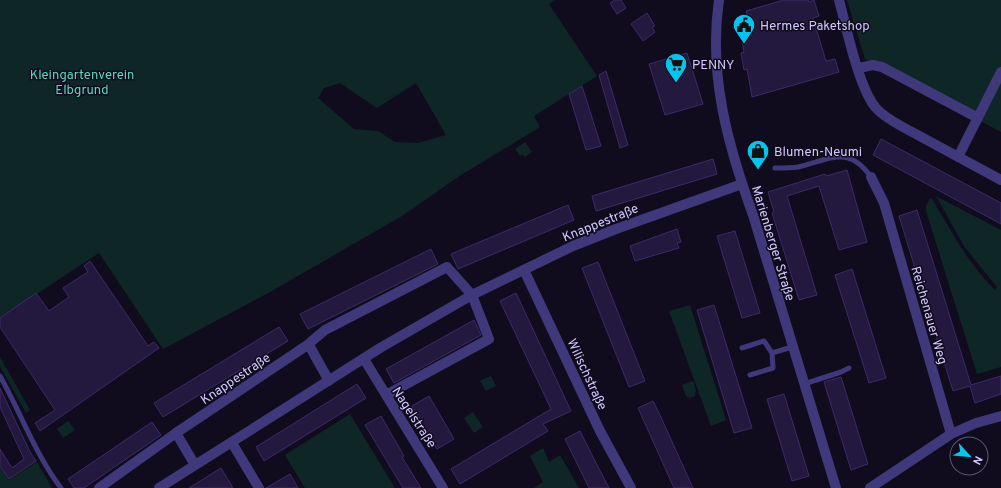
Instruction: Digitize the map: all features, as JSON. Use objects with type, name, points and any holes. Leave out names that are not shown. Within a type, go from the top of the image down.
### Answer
[{"type":"street","name":"Marienberger Straße","points":[[718,0],[716,45],[719,91],[727,131],[836,488]]},
{"type":"street","points":[[839,0],[869,99],[881,113],[901,126],[1001,180]]},
{"type":"street","points":[[859,68],[873,65],[882,67],[978,118]]},
{"type":"street","points":[[958,157],[978,118],[998,85],[1001,72]]},
{"type":"street","name":"Reichenauer Weg","points":[[871,177],[885,200],[951,434]]},
{"type":"street","name":"Knappestraße","points":[[159,488],[364,359],[472,295],[573,246],[742,184]]},
{"type":"street","name":"Knappestraße","points":[[99,488],[176,433],[308,345],[325,330],[447,267],[472,295],[489,339],[386,395]]},
{"type":"street","name":"Wilischstraße","points":[[524,270],[600,431],[631,488]]},
{"type":"street","points":[[308,345],[329,381]]},
{"type":"street","name":"Nagelstraße","points":[[364,359],[444,488]]},
{"type":"street","points":[[870,488],[951,434],[976,423],[1001,416]]},
{"type":"street","points":[[176,433],[195,465]]},
{"type":"street","points":[[232,443],[259,488]]},
{"type":"lane","name":"Reichenauer Weg","points":[[776,168],[796,167],[837,157],[845,157],[860,163],[871,177]]},
{"type":"lane","points":[[742,348],[764,341],[772,354],[773,368],[750,375]]},
{"type":"lane","points":[[772,354],[792,347]]},
{"type":"lane","points":[[804,384],[849,368]]},
{"type":"lane","points":[[0,376],[25,424],[34,446],[60,488]]},
{"type":"green space","name":"Kleingartenverein Elbgrund","points":[[0,0],[555,0],[549,4],[597,76],[534,116],[540,127],[461,175],[402,216],[270,292],[163,349],[99,253],[0,318]],"holes":[[[340,83],[377,108],[416,83],[446,135],[418,143],[395,142],[378,131],[354,129],[318,98],[324,88]]]},
{"type":"green space","points":[[847,0],[1001,0],[1001,132],[865,59]]},
{"type":"green space","points":[[525,142],[532,152],[525,157],[522,154],[520,156],[515,149]]},
{"type":"green space","points":[[936,196],[1001,230],[1001,367],[977,374],[926,211],[926,206],[930,198],[976,269],[995,290],[997,287],[964,246]]},
{"type":"green space","points":[[690,305],[726,420],[711,426],[669,311]]},
{"type":"green space","points":[[0,357],[30,410],[26,413],[0,366]]},
{"type":"green space","points":[[491,376],[496,386],[486,391],[480,381]]},
{"type":"green space","points":[[693,381],[696,390],[695,396],[689,398],[686,396],[682,385]]},
{"type":"green space","points":[[473,412],[483,427],[474,433],[464,418]]},
{"type":"green space","points":[[350,414],[395,488],[305,488],[285,455]]},
{"type":"green space","points":[[68,421],[75,430],[63,438],[57,429]]},
{"type":"green space","points":[[543,448],[549,462],[560,455],[579,488],[534,488],[543,482],[530,456]]},
{"type":"green space","points":[[37,462],[52,488],[0,488],[0,467],[9,480]]},
{"type":"building","points":[[615,0],[621,0],[626,8],[617,14],[610,3]]},
{"type":"building","points":[[784,0],[808,0],[809,2],[814,0],[819,16],[813,18],[826,61],[835,59],[839,72],[752,97],[747,69],[744,70],[741,53],[744,52],[739,20],[748,17],[746,11]]},
{"type":"building","points":[[647,13],[655,26],[652,27],[655,32],[643,41],[631,24]]},
{"type":"building","name":"PENNY","points":[[687,53],[703,104],[665,115],[649,64]]},
{"type":"building","points":[[606,71],[628,145],[620,148],[599,75]]},
{"type":"building","points":[[582,86],[601,146],[586,150],[569,94]]},
{"type":"building","points":[[881,139],[1001,203],[1001,224],[873,155]]},
{"type":"building","points":[[713,159],[717,174],[596,211],[592,196]]},
{"type":"building","points":[[847,170],[867,242],[839,250],[819,186],[787,196],[817,295],[799,300],[772,213],[774,212],[768,192],[825,174],[826,176]]},
{"type":"building","points":[[568,205],[574,220],[458,269],[451,254]]},
{"type":"building","points":[[917,210],[971,385],[1001,376],[1001,394],[975,403],[970,386],[953,391],[899,216]]},
{"type":"building","points":[[677,229],[681,242],[677,243],[679,248],[635,261],[630,246]]},
{"type":"building","points":[[735,231],[760,313],[742,318],[717,236]]},
{"type":"building","points":[[431,249],[438,264],[308,329],[300,314]]},
{"type":"building","points":[[90,261],[148,346],[154,342],[159,348],[40,431],[35,423],[55,410],[0,327],[0,318],[36,293],[49,311],[69,297],[63,288],[88,272],[84,266]]},
{"type":"building","points":[[598,262],[645,381],[629,387],[582,268]]},
{"type":"building","points":[[852,269],[886,378],[869,383],[835,275]]},
{"type":"building","points":[[516,293],[571,411],[543,424],[548,431],[460,484],[451,469],[551,409],[500,301]]},
{"type":"building","points":[[714,305],[752,428],[734,433],[697,310]]},
{"type":"building","points":[[474,320],[481,335],[394,383],[386,369]]},
{"type":"building","points":[[279,327],[288,341],[163,417],[154,403]]},
{"type":"building","points":[[841,377],[868,464],[851,470],[824,382]]},
{"type":"building","points":[[357,384],[366,398],[264,461],[256,447]]},
{"type":"building","points":[[0,388],[30,452],[36,461],[9,479],[0,466],[0,449],[12,468],[24,459],[0,407]]},
{"type":"building","points":[[784,394],[809,476],[792,481],[767,399]]},
{"type":"building","points":[[429,396],[454,439],[437,449],[412,406]]},
{"type":"building","points":[[653,401],[693,488],[674,488],[638,408]]},
{"type":"building","points":[[381,416],[404,456],[402,457],[421,488],[403,488],[365,425]]},
{"type":"building","points":[[152,422],[161,435],[84,488],[74,488],[68,479]]},
{"type":"building","points":[[580,431],[609,488],[589,488],[565,439]]},
{"type":"building","points":[[221,468],[233,488],[189,488]]},
{"type":"building","points":[[290,474],[298,488],[266,488]]},
{"type":"place","name":"Hermes Paketshop","points":[[744,44]]},
{"type":"place","name":"PENNY","points":[[676,84]]},
{"type":"place","name":"Blumen-Neumi","points":[[758,170]]}]
